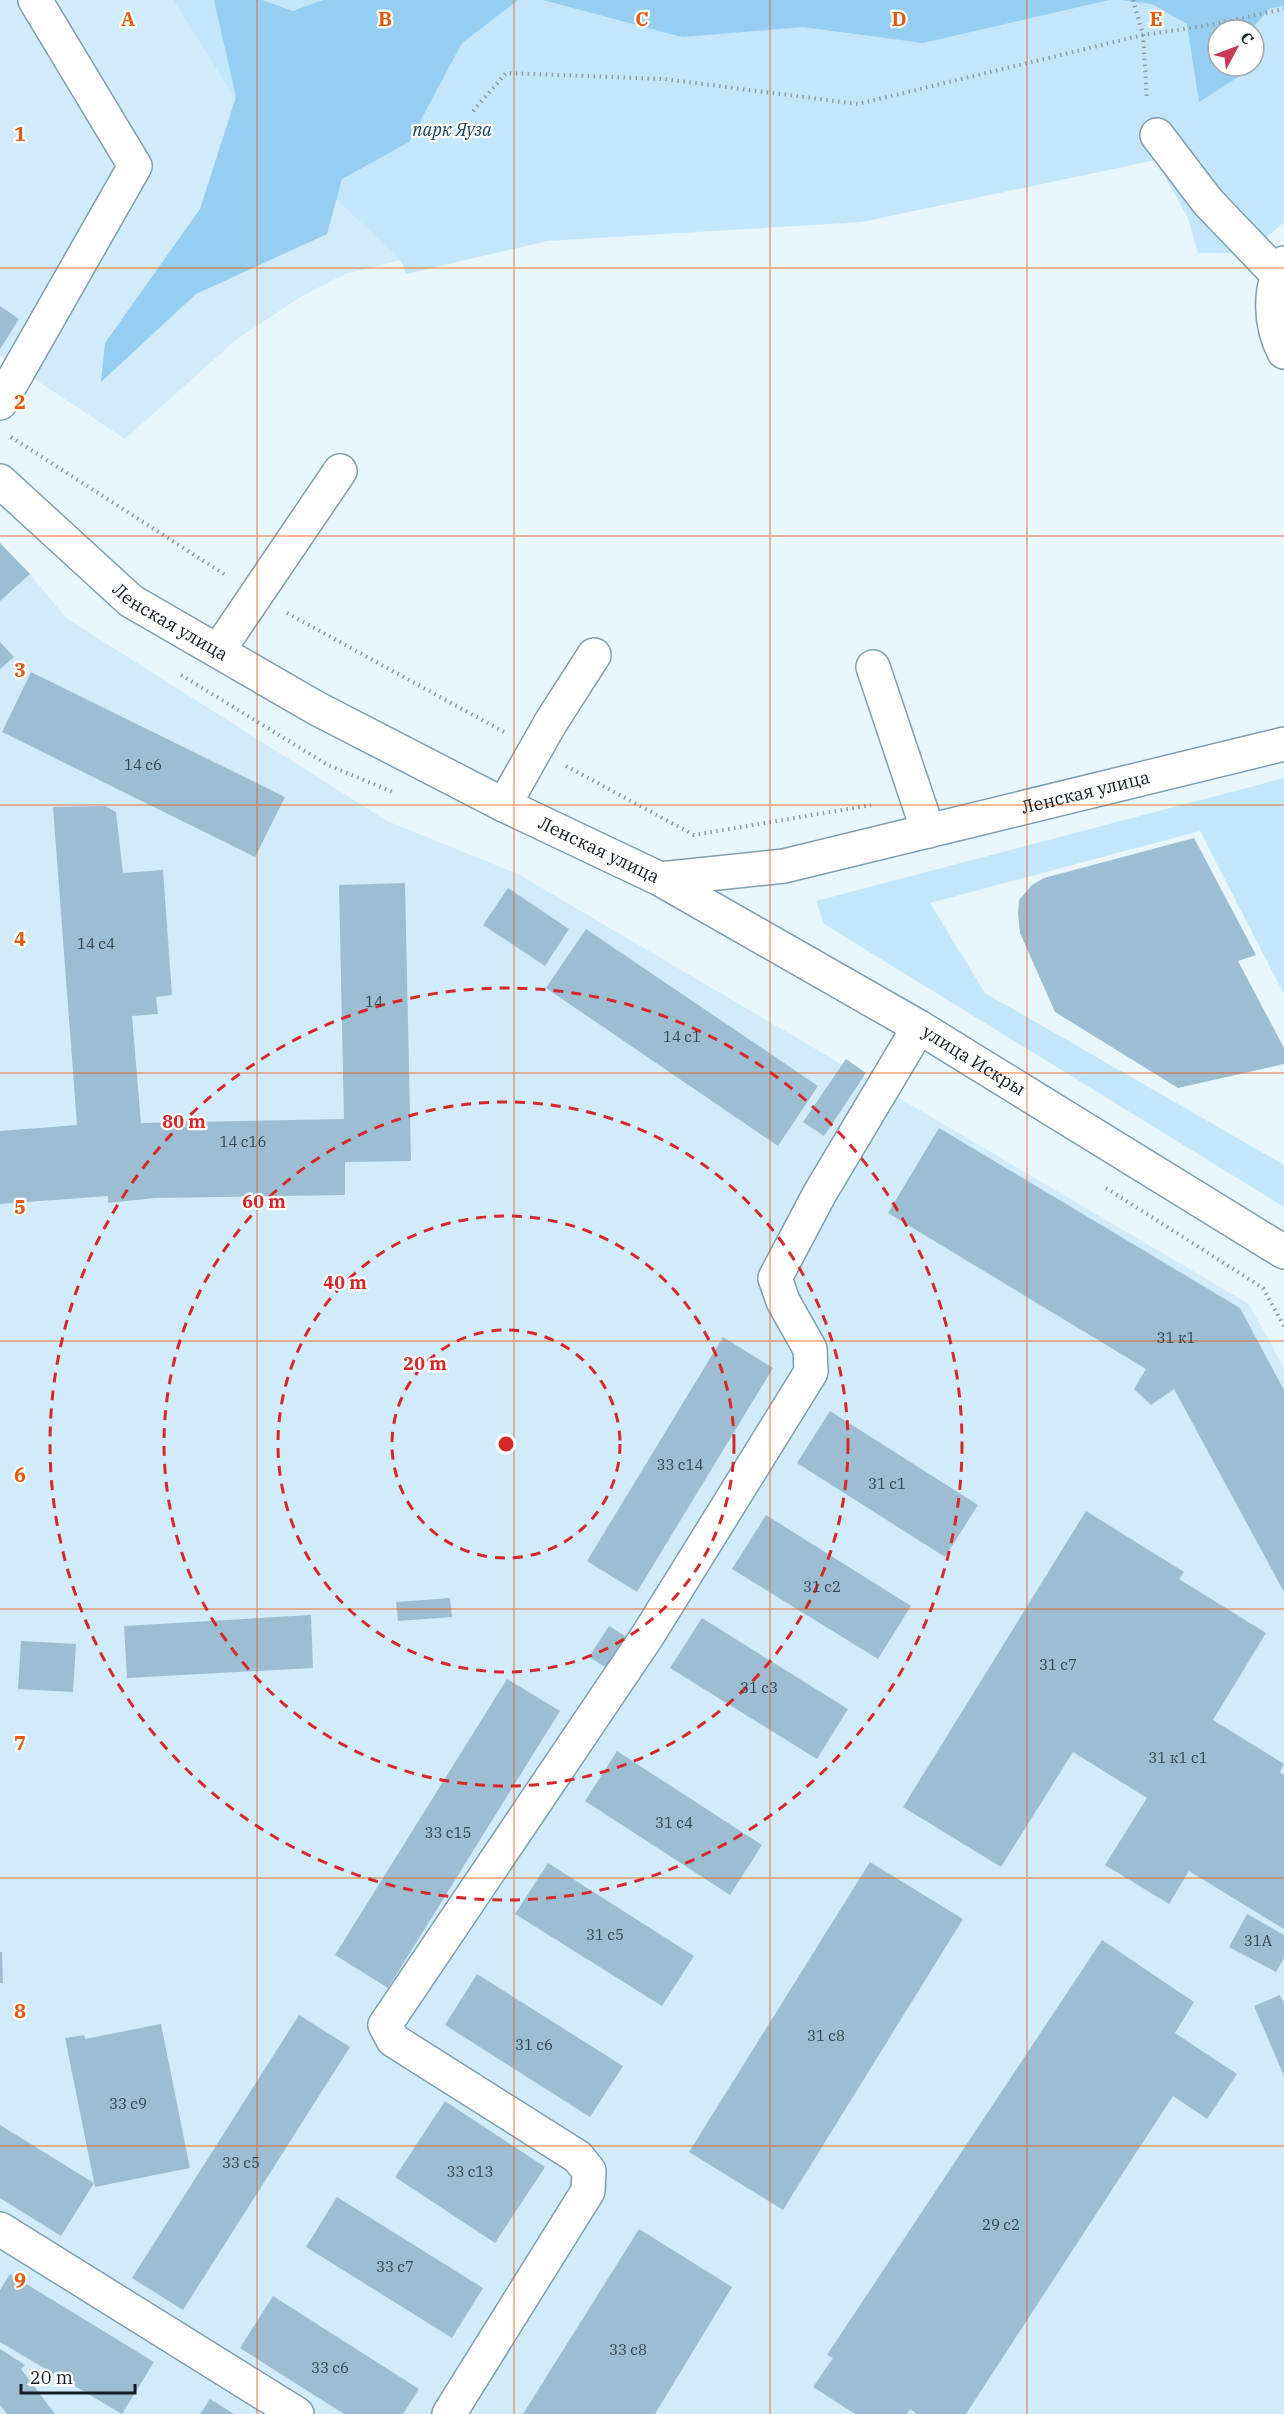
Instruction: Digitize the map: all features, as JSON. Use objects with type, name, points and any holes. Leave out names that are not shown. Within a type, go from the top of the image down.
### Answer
[{"type":"street","points":[[0,403],[135,166],[35,0]]},
{"type":"street","points":[[1157,135],[1208,202],[1281,268],[1272,310],[1284,352]]},
{"type":"street","points":[[218,651],[340,471]]},
{"type":"street","name":"Ленская улица","points":[[0,481],[131,601],[316,708],[504,805],[660,879],[784,866],[1284,744]]},
{"type":"street","points":[[504,805],[594,655]]},
{"type":"street","points":[[873,667],[928,831]]},
{"type":"street","name":"улица Искры","points":[[660,879],[919,1028],[1284,1252]]},
{"type":"street","points":[[449,2414],[588,2192],[589,2171],[578,2157],[393,2040],[385,2025],[648,1635],[811,1372],[810,1350],[783,1301],[775,1278],[820,1193],[919,1028]]},
{"type":"street","points":[[0,2229],[297,2414]]},
{"type":"path","points":[[1133,0],[1143,35],[1147,100],[1157,135]]},
{"type":"path","points":[[473,111],[506,73],[664,79],[858,104],[1143,35],[1210,25],[1284,9]]},
{"type":"path","points":[[10,436],[294,618],[694,835],[918,796]]},
{"type":"path","points":[[174,671],[328,765],[404,796]]},
{"type":"path","points":[[1102,1186],[1263,1288],[1284,1326]]},
{"type":"shaded area","points":[[0,0],[173,0],[243,112],[402,260],[345,274],[302,296],[237,339],[125,439],[0,356]]},
{"type":"shaded area","points":[[214,0],[262,0],[293,11],[323,0],[518,0],[462,43],[409,142],[342,179],[327,234],[196,294],[101,382],[105,343],[200,209],[236,97]]},
{"type":"shaded area","points":[[543,0],[1109,0],[923,43],[803,27],[682,37]]},
{"type":"shaded area","points":[[1120,0],[1284,0],[1284,6],[1270,8],[1261,18],[1206,18],[1206,78],[1237,78],[1199,102],[1187,24],[1152,4]]},
{"type":"shaded area","points":[[0,543],[30,574],[66,618],[387,821],[518,874],[1249,1304],[1284,1368],[1284,2414],[0,2414]]},
{"type":"green space","name":"парк Яуза","points":[[173,0],[1284,0],[1284,222],[1249,253],[1198,253],[1188,218],[1156,160],[862,222],[547,241],[406,274],[401,260],[243,112]]},
{"type":"green space","points":[[1284,778],[1284,994],[1200,831],[930,903],[985,993],[1284,1165],[1284,1207],[824,924],[816,901]]},
{"type":"building","points":[[0,306],[19,319],[0,349]]},
{"type":"building","points":[[0,543],[30,574],[0,601]]},
{"type":"building","points":[[0,642],[14,657],[0,669]]},
{"type":"building","points":[[31,672],[285,797],[255,857],[2,732]]},
{"type":"building","points":[[105,806],[116,812],[123,873],[163,870],[172,995],[156,997],[158,1014],[132,1016],[141,1123],[344,1119],[339,885],[405,883],[411,1161],[345,1162],[345,1195],[155,1198],[108,1203],[108,1196],[0,1204],[0,1131],[77,1125],[53,807]]},
{"type":"building","points":[[1194,838],[1256,955],[1238,961],[1284,1048],[1284,1064],[1178,1088],[1055,1012],[1020,933],[1018,914],[1019,900],[1032,885],[1044,878]]},
{"type":"building","points":[[508,888],[569,929],[545,966],[483,925]]},
{"type":"building","points":[[586,929],[818,1086],[778,1146],[546,988]]},
{"type":"building","points":[[846,1059],[866,1073],[824,1136],[803,1122]]},
{"type":"building","points":[[939,1128],[1240,1308],[1284,1390],[1284,1592],[1174,1389],[1151,1405],[1134,1389],[1146,1369],[888,1213]]},
{"type":"building","points":[[723,1337],[773,1368],[637,1592],[587,1561]]},
{"type":"building","points":[[830,1411],[978,1505],[945,1557],[797,1463]]},
{"type":"building","points":[[1086,1511],[1184,1572],[1179,1579],[1266,1633],[1213,1720],[1284,1764],[1280,1772],[1284,1775],[1284,1929],[1189,1871],[1169,1904],[1105,1865],[1147,1798],[1073,1752],[1001,1867],[903,1807]]},
{"type":"building","points":[[766,1515],[911,1606],[878,1659],[732,1569]]},
{"type":"building","points":[[450,1598],[452,1617],[398,1621],[396,1602]]},
{"type":"building","points":[[311,1615],[313,1668],[127,1678],[124,1626]]},
{"type":"building","points":[[702,1618],[848,1709],[817,1759],[670,1668]]},
{"type":"building","points":[[609,1626],[627,1637],[607,1668],[589,1657]]},
{"type":"building","points":[[21,1641],[76,1644],[73,1692],[18,1689]]},
{"type":"building","points":[[507,1679],[560,1711],[388,1988],[335,1955]]},
{"type":"building","points":[[617,1751],[762,1845],[730,1895],[585,1801]]},
{"type":"building","points":[[870,1862],[963,1919],[783,2210],[689,2152]]},
{"type":"building","points":[[548,1863],[694,1956],[662,2006],[515,1914]]},
{"type":"building","points":[[1247,1914],[1284,1935],[1284,1958],[1276,1972],[1229,1947]]},
{"type":"building","points":[[1102,1940],[1194,2002],[1175,2033],[1237,2074],[1207,2119],[1173,2096],[966,2414],[917,2414],[910,2409],[907,2414],[855,2414],[813,2387],[833,2358],[827,2355]]},
{"type":"building","points":[[0,1952],[2,1952],[3,1983],[0,1983]]},
{"type":"building","points":[[477,1974],[623,2066],[590,2117],[445,2025]]},
{"type":"building","points":[[1280,1995],[1284,2004],[1284,2076],[1254,2006]]},
{"type":"building","points":[[299,2015],[350,2047],[183,2310],[132,2278]]},
{"type":"building","points":[[161,2024],[190,2168],[95,2187],[65,2038],[84,2035],[85,2039]]},
{"type":"building","points":[[445,2101],[545,2167],[495,2243],[395,2177]]},
{"type":"building","points":[[0,2125],[94,2183],[61,2236],[0,2198]]},
{"type":"building","points":[[337,2197],[483,2288],[452,2338],[306,2247]]},
{"type":"building","points":[[639,2229],[732,2287],[655,2414],[523,2414]]},
{"type":"building","points":[[10,2274],[154,2362],[122,2414],[0,2342],[0,2290]]},
{"type":"building","points":[[273,2296],[419,2389],[403,2414],[344,2414],[240,2348]]},
{"type":"building","points":[[0,2349],[25,2365],[21,2369],[55,2414],[7,2414],[0,2405]]},
{"type":"building","points":[[210,2399],[234,2414],[200,2414]]}]
